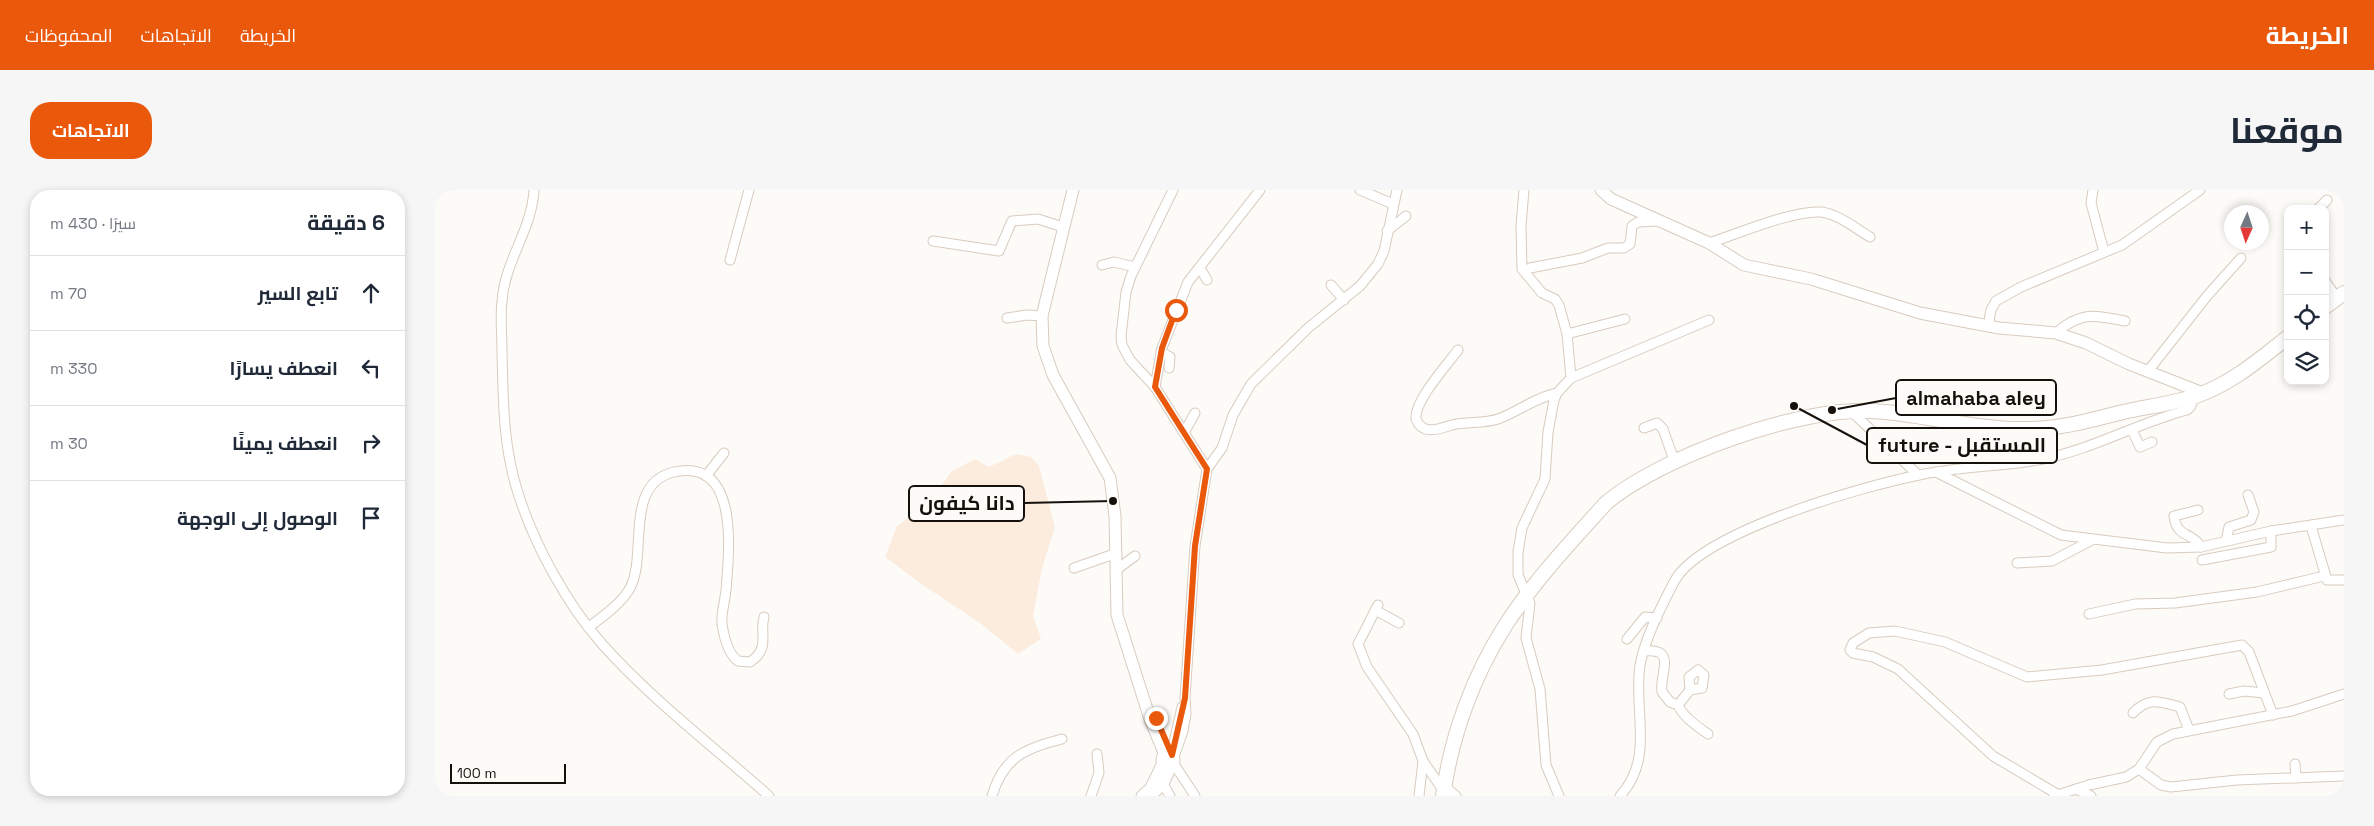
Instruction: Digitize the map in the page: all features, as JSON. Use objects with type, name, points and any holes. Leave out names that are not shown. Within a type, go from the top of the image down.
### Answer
[{"type":"main road","points":[[2329,305],[2341,296]]},
{"type":"main road","points":[[1447,792],[1464,711],[1495,643],[1527,595],[1606,503],[1620,491],[1640,479],[1740,436],[1810,416],[1872,410],[2012,429],[2048,429],[2199,395],[2249,368],[2283,337]]},
{"type":"street","points":[[534,190],[528,224],[508,270],[502,301],[504,418],[517,492],[546,560],[602,644],[648,689],[769,796]]},
{"type":"street","points":[[730,260],[749,190]]},
{"type":"street","points":[[1073,190],[1042,316],[1043,346],[1053,375],[1109,478],[1113,495],[1117,553],[1117,616],[1130,658],[1170,759],[1195,796]]},
{"type":"street","points":[[1173,190],[1135,267],[1126,292],[1122,345],[1130,360],[1155,387],[1185,431],[1207,469]]},
{"type":"street","points":[[1155,387],[1161,352],[1189,282],[1261,190]]},
{"type":"street","points":[[1360,190],[1393,204]]},
{"type":"street","points":[[1142,796],[1151,788],[1170,759],[1183,731],[1186,714],[1185,698],[1195,546],[1207,469],[1222,448],[1233,415],[1251,384],[1308,328],[1360,286],[1378,264],[1384,252],[1397,190]]},
{"type":"street","points":[[1524,190],[1521,226],[1523,270],[1542,293],[1555,299],[1559,305],[1567,334],[1571,378]]},
{"type":"street","points":[[1601,190],[1611,199],[1709,243],[1744,265],[1811,279],[1920,313],[1988,326],[2056,333],[2086,343],[2199,395],[2187,410],[2045,458],[1918,475],[1786,512],[1707,551],[1689,562],[1680,572],[1657,618],[1644,651],[1639,689],[1641,733],[1637,772],[1633,781],[1620,796]]},
{"type":"street","points":[[2093,190],[2091,203],[2104,252]]},
{"type":"street","points":[[1988,326],[1991,310],[1996,301],[2021,287],[2122,245],[2200,190]]},
{"type":"street","points":[[2322,205],[2327,200]]},
{"type":"street","points":[[1709,243],[1787,218],[1821,212],[1834,216],[1870,237]]},
{"type":"street","points":[[1387,231],[1406,216]]},
{"type":"street","points":[[933,241],[999,251],[1009,225],[1018,219],[1038,219],[1063,227]]},
{"type":"street","points":[[1531,268],[1582,258],[1608,248],[1624,248],[1630,244],[1632,226],[1638,222],[1659,221]]},
{"type":"street","points":[[2148,371],[2207,296],[2241,258]]},
{"type":"street","points":[[1102,265],[1114,262],[1135,267]]},
{"type":"street","points":[[1200,268],[1207,280]]},
{"type":"street","points":[[2329,284],[2341,296]]},
{"type":"street","points":[[1331,285],[1344,300]]},
{"type":"street","points":[[1007,318],[1027,315],[1042,316]]},
{"type":"street","points":[[2056,333],[2076,318],[2085,316],[2125,322]]},
{"type":"street","points":[[1567,334],[1625,319]]},
{"type":"street","points":[[1559,796],[1546,765],[1540,689],[1527,638],[1530,603],[1518,575],[1520,535],[1545,479],[1550,419],[1557,393],[1571,378],[1709,320]]},
{"type":"street","points":[[1459,350],[1418,407],[1416,419],[1422,427],[1436,430],[1454,425],[1488,422],[1512,413],[1547,395],[1557,393]]},
{"type":"street","points":[[1161,352],[1170,357],[1169,368]]},
{"type":"street","points":[[1851,411],[1918,475]]},
{"type":"street","points":[[1185,431],[1195,413]]},
{"type":"street","points":[[1644,428],[1657,424],[1663,429],[1675,463]]},
{"type":"street","points":[[2131,430],[2141,451],[2152,442]]},
{"type":"street","points":[[706,476],[724,454]]},
{"type":"street","points":[[589,627],[612,607],[631,586],[636,562],[640,509],[652,487],[659,479],[674,472],[694,471],[706,476],[719,487],[726,506],[727,554],[722,624],[729,649],[738,661],[750,662],[759,653],[764,639],[764,617]]},
{"type":"street","points":[[1935,472],[2048,530],[2061,535],[2093,540],[2120,541],[2176,549],[2201,547],[2271,531],[2344,520]]},
{"type":"street","points":[[2225,541],[2229,527],[2251,520],[2254,512],[2248,495]]},
{"type":"street","points":[[2198,510],[2174,516],[2175,524],[2180,532],[2198,542],[2201,547]]},
{"type":"street","points":[[2311,526],[2324,576],[2327,580],[2344,580]]},
{"type":"street","points":[[2202,560],[2271,547],[2271,531]]},
{"type":"street","points":[[2017,563],[2052,561],[2093,540]]},
{"type":"street","points":[[1074,568],[1117,553]]},
{"type":"street","points":[[1116,570],[1135,556]]},
{"type":"street","points":[[2089,614],[2135,604],[2175,602],[2257,592],[2324,576]]},
{"type":"street","points":[[1399,624],[1376,607],[1358,644],[1367,667],[1413,734],[1423,761],[1447,792]]},
{"type":"street","points":[[1627,638],[1645,618],[1657,618]]},
{"type":"street","points":[[2273,715],[2249,652],[2241,645],[2102,670],[2027,677],[1945,642],[1895,630],[1877,631],[1853,643],[1850,650],[1853,653],[1873,657],[1898,669],[1993,756],[2056,795],[2126,777],[2139,770],[2157,742],[2173,734],[2273,715],[2344,694]]},
{"type":"street","points":[[1644,651],[1654,650],[1663,656],[1665,662],[1662,692],[1670,702],[1678,704],[1692,722],[1708,734]]},
{"type":"street","points":[[1678,704],[1690,690]]},
{"type":"street","points":[[2229,694],[2244,691],[2264,693]]},
{"type":"street","points":[[2133,714],[2139,707],[2158,700],[2180,707],[2189,730]]},
{"type":"street","points":[[992,796],[998,779],[1018,755],[1035,746],[1062,739]]},
{"type":"street","points":[[1091,796],[1099,773],[1097,754]]},
{"type":"street","points":[[1150,796],[1163,784],[1170,759]]},
{"type":"street","points":[[1419,796],[1423,761]]},
{"type":"street","points":[[2295,764],[2296,778]]},
{"type":"street","points":[[2139,770],[2161,785],[2171,788],[2237,780],[2344,776]]},
{"type":"street","points":[[1163,784],[1170,796]]},
{"type":"street","points":[[2076,789],[2091,796]]},
{"type":"shaded area","points":[[1016,454],[1031,457],[1039,466],[1055,527],[1042,568],[1033,616],[1041,639],[1018,654],[980,623],[885,557],[897,526],[929,503],[952,471],[975,459],[989,467]]},
{"type":"place","name":"future - المستقبل","points":[[1794,406]]},
{"type":"place","name":"almahaba aley","points":[[1832,410]]},
{"type":"place","name":"دانا كيفون","points":[[1113,501]]},
{"type":"route","points":[[1156,718],[1172,755],[1185,698],[1195,546],[1207,469],[1185,431],[1155,387],[1162,348],[1176,310]]}]
